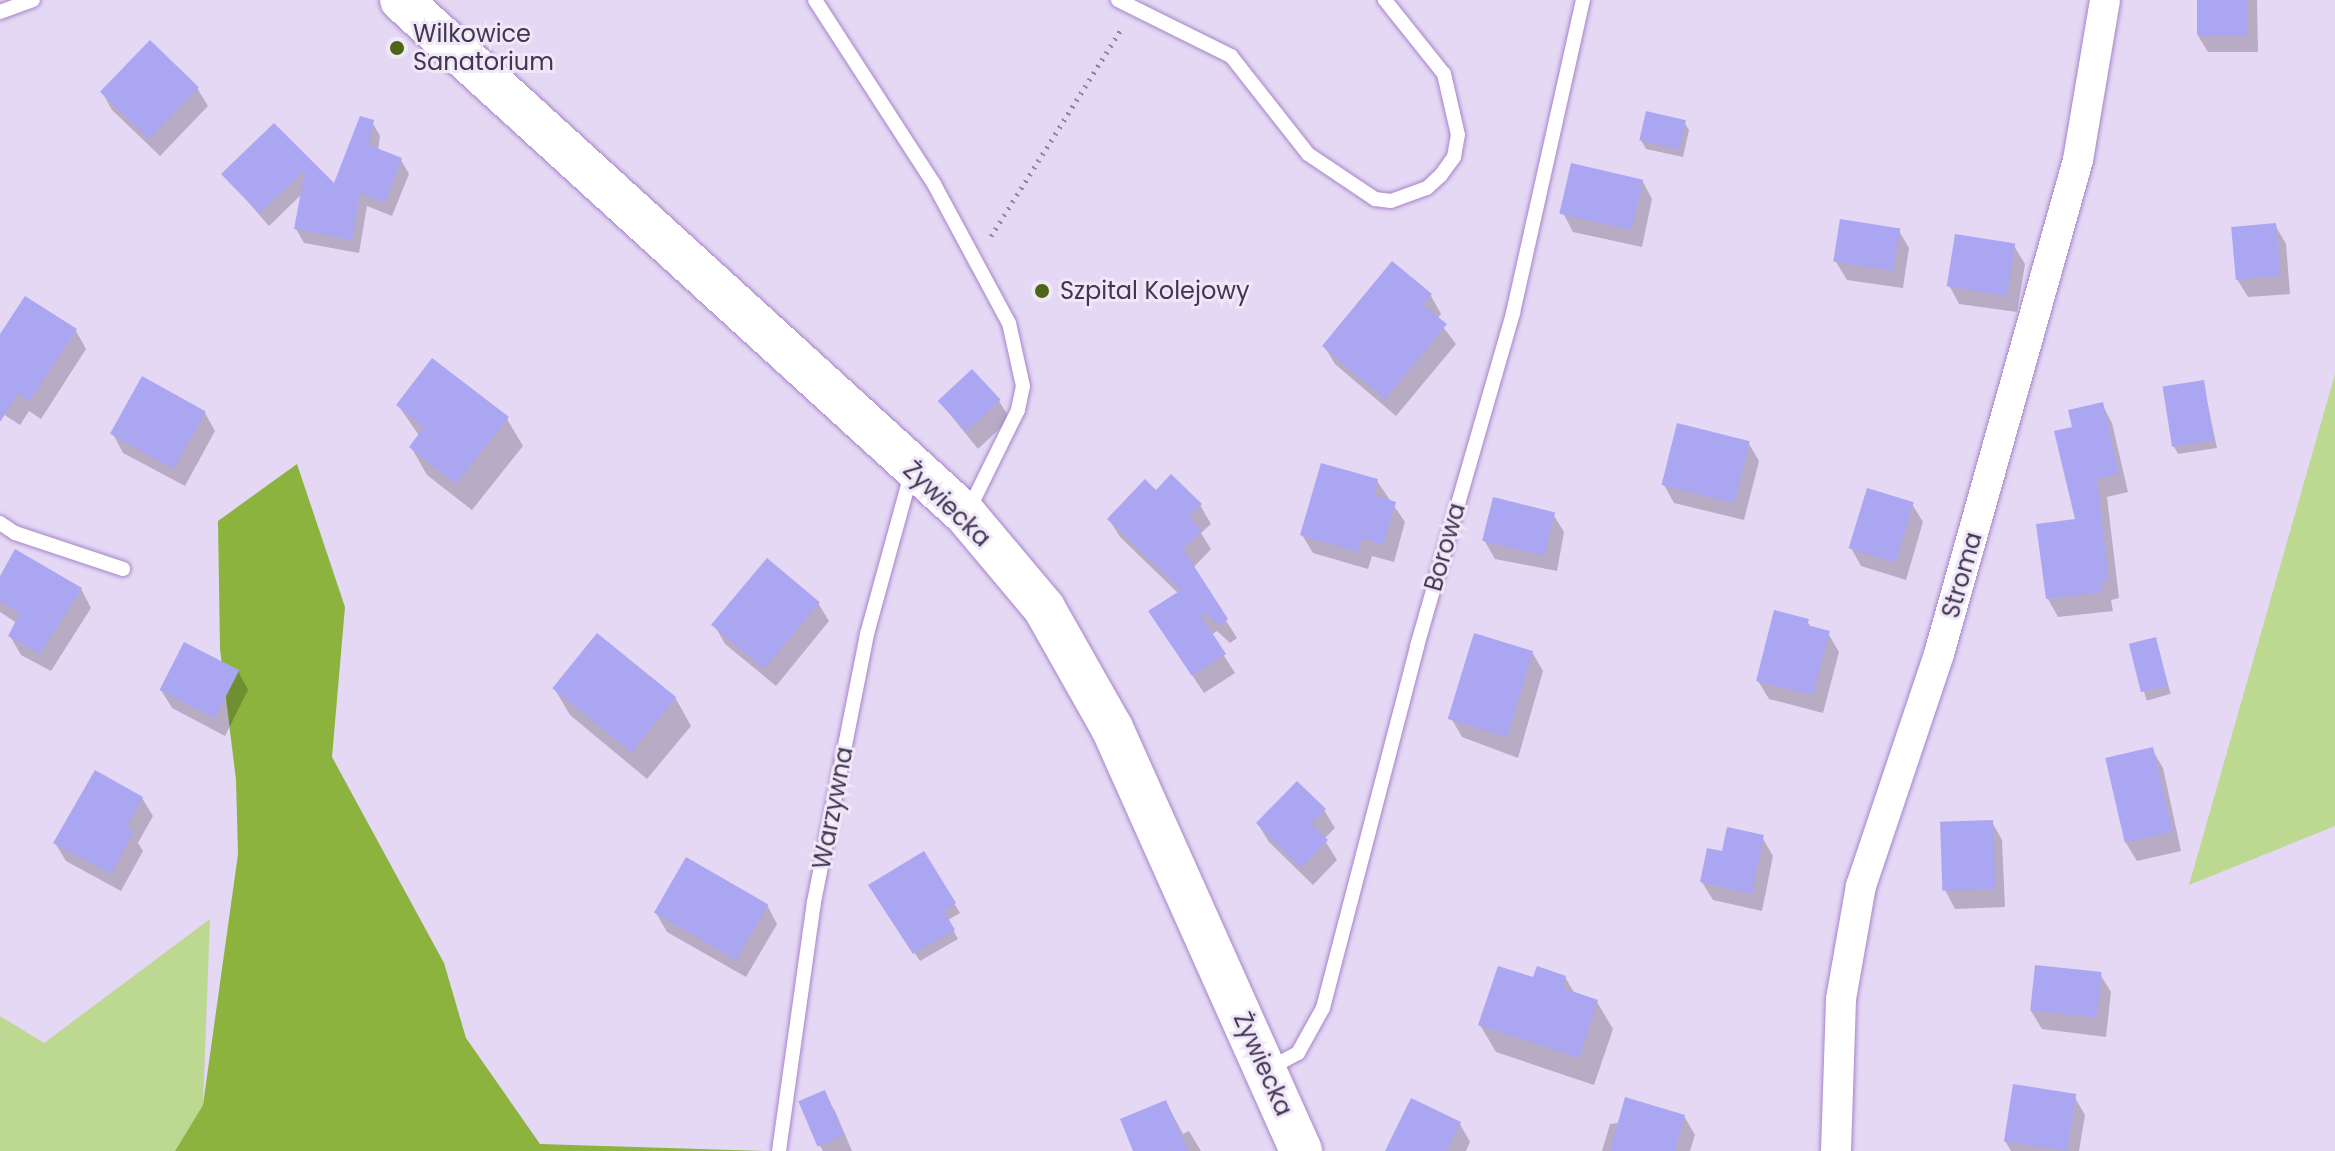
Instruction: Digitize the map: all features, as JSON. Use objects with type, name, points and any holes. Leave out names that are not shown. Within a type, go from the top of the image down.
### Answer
[{"type":"main road","name":"Żywiecka","points":[[401,0],[966,515],[1044,608],[1112,728],[1266,1070],[1292,1146]]},
{"type":"street","name":"Stroma","points":[[1836,1151],[1841,999],[1861,886],[1939,654],[2078,160],[2105,0]]},
{"type":"lane","points":[[0,12],[33,0]]},
{"type":"lane","points":[[815,0],[934,184],[1009,323],[1023,386],[1018,410],[966,515]]},
{"type":"lane","points":[[1118,0],[1231,56],[1308,154],[1375,199],[1391,201],[1427,188],[1441,175],[1454,157],[1458,135],[1444,74],[1385,0]]},
{"type":"lane","name":"Borowa","points":[[1266,1070],[1298,1053],[1323,1008],[1417,646],[1513,313],[1583,0]]},
{"type":"lane","name":"Warzywna","points":[[779,1151],[817,887],[867,634],[913,469]]},
{"type":"lane","points":[[0,523],[15,533],[123,569]]},
{"type":"path","points":[[993,233],[1114,41]]},
{"type":"green space","points":[[2335,374],[2335,826],[2189,885]]},
{"type":"green space","points":[[297,464],[345,607],[332,757],[444,963],[466,1038],[540,1144],[764,1151],[175,1151],[203,1105],[238,854],[236,780],[220,649],[218,521]]},
{"type":"green space","points":[[210,919],[203,1105],[175,1151],[0,1151],[0,1016],[44,1043]]},
{"type":"building","points":[[2197,0],[2248,0],[2248,35],[2197,35]]},
{"type":"building","points":[[150,40],[199,87],[149,139],[100,92]]},
{"type":"building","points":[[1646,111],[1686,120],[1679,149],[1639,140]]},
{"type":"building","points":[[360,116],[374,120],[369,145],[402,158],[385,203],[360,193],[352,240],[294,229],[305,170],[260,214],[221,174],[274,123],[334,183]]},
{"type":"building","points":[[1571,163],[1643,180],[1631,230],[1559,214]]},
{"type":"building","points":[[1840,219],[1900,229],[1894,271],[1833,261]]},
{"type":"building","points":[[2276,223],[2281,276],[2236,280],[2231,227]]},
{"type":"building","points":[[1955,234],[2015,244],[2007,296],[1947,286]]},
{"type":"building","points":[[1392,261],[1432,294],[1423,305],[1447,324],[1385,399],[1322,346]]},
{"type":"building","points":[[25,296],[77,329],[30,401],[18,394],[0,422],[0,334]]},
{"type":"building","points":[[432,358],[509,417],[456,484],[409,447],[424,427],[396,405]]},
{"type":"building","points":[[972,369],[1001,400],[966,432],[938,401]]},
{"type":"building","points":[[142,376],[206,411],[174,469],[110,434]]},
{"type":"building","points":[[2204,380],[2214,440],[2172,447],[2163,387]]},
{"type":"building","points":[[2103,402],[2119,474],[2097,479],[2109,580],[2102,581],[2103,592],[2046,599],[2036,524],[2075,519],[2054,431],[2072,427],[2068,410]]},
{"type":"building","points":[[1677,423],[1750,441],[1734,503],[1662,485]]},
{"type":"building","points":[[1321,463],[1378,479],[1374,495],[1396,502],[1383,545],[1362,538],[1358,552],[1300,535]]},
{"type":"building","points":[[1171,474],[1202,504],[1189,518],[1202,530],[1183,549],[1228,619],[1219,626],[1205,613],[1201,616],[1226,654],[1192,676],[1148,611],[1181,590],[1107,519],[1145,479],[1156,490]]},
{"type":"building","points":[[1867,488],[1914,502],[1895,563],[1849,548]]},
{"type":"building","points":[[1493,497],[1555,512],[1544,556],[1482,541]]},
{"type":"building","points":[[15,549],[82,588],[40,654],[8,636],[20,613],[0,602],[0,576]]},
{"type":"building","points":[[767,558],[820,602],[764,669],[711,625]]},
{"type":"building","points":[[1774,610],[1809,619],[1807,625],[1830,631],[1813,695],[1756,681]]},
{"type":"building","points":[[597,633],[676,697],[632,752],[552,688]]},
{"type":"building","points":[[1474,633],[1533,651],[1507,737],[1448,719]]},
{"type":"building","points":[[2156,637],[2168,686],[2141,692],[2129,644]]},
{"type":"building","points":[[184,642],[239,670],[215,718],[159,690]]},
{"type":"building","points":[[2153,747],[2173,832],[2125,843],[2105,758]]},
{"type":"building","points":[[95,770],[143,797],[127,827],[134,831],[111,874],[53,843]]},
{"type":"building","points":[[1297,781],[1326,809],[1311,824],[1328,840],[1301,868],[1256,823]]},
{"type":"building","points":[[1993,820],[1995,889],[1942,891],[1940,822]]},
{"type":"building","points":[[1727,827],[1764,835],[1752,894],[1700,882],[1707,848],[1722,851]]},
{"type":"building","points":[[924,851],[956,903],[944,911],[955,930],[913,954],[868,885]]},
{"type":"building","points":[[686,857],[768,904],[736,960],[654,912]]},
{"type":"building","points":[[2035,965],[2102,972],[2097,1018],[2030,1011]]},
{"type":"building","points":[[1498,966],[1533,977],[1537,966],[1566,976],[1563,988],[1598,1000],[1579,1058],[1478,1025]]},
{"type":"building","points":[[2013,1084],[2076,1094],[2067,1151],[2004,1141]]},
{"type":"building","points":[[825,1090],[844,1135],[817,1146],[798,1101]]},
{"type":"building","points":[[1625,1097],[1685,1115],[1675,1151],[1610,1151]]},
{"type":"building","points":[[1411,1098],[1461,1122],[1447,1151],[1385,1151]]},
{"type":"building","points":[[1166,1100],[1188,1151],[1133,1151],[1120,1119]]},
{"type":"place","name":"Wilkowice Sanatorium","points":[[397,48]]},
{"type":"place","name":"Szpital Kolejowy","points":[[1042,291]]}]
